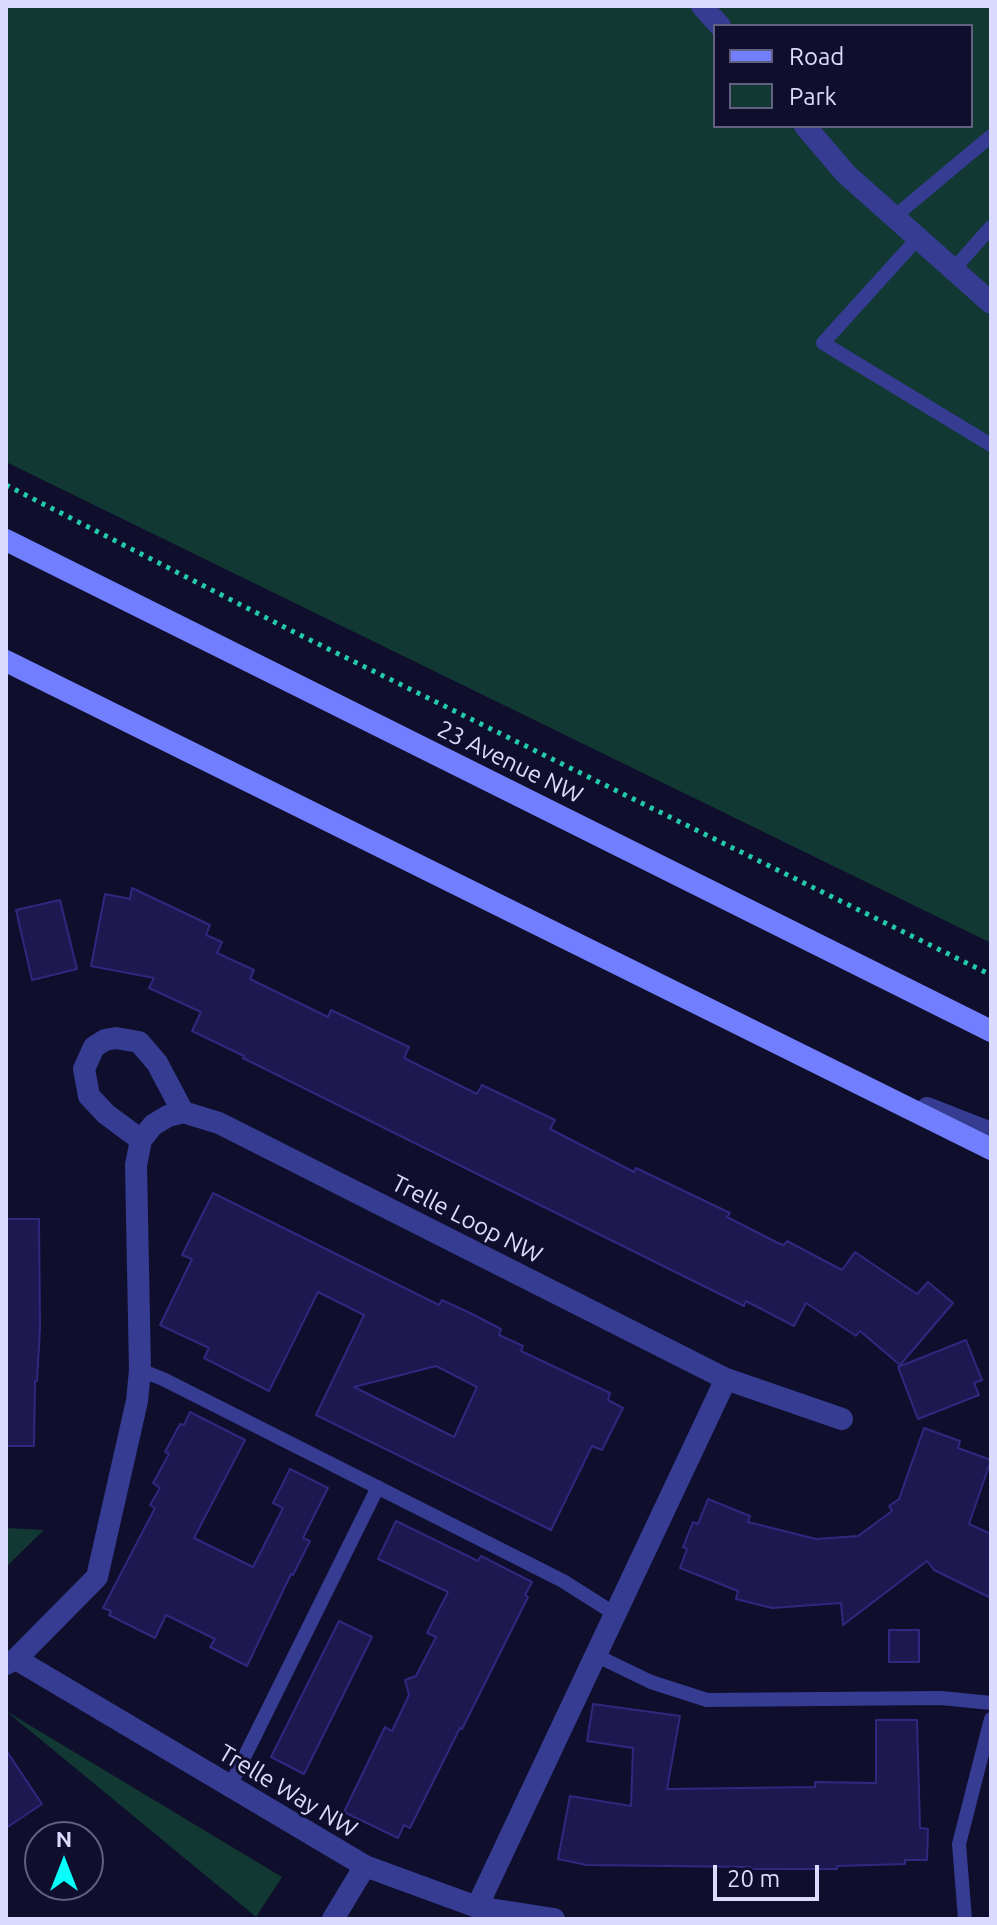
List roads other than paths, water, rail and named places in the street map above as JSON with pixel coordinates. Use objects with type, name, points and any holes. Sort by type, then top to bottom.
[{"type":"main road","name":"23 Avenue NW","points":[[6,540],[991,1031]]},
{"type":"main road","points":[[6,661],[991,1149]]},
{"type":"street","points":[[702,6],[718,24]]},
{"type":"street","points":[[807,128],[846,174],[991,303]]},
{"type":"street","points":[[11,1662],[97,1577],[137,1401],[140,1370],[136,1165],[141,1140],[153,1125],[183,1112],[157,1063],[139,1042],[116,1038],[105,1040],[94,1047],[86,1058],[84,1069],[89,1096],[106,1114],[141,1140]]},
{"type":"street","points":[[847,1077],[991,1133]]},
{"type":"street","name":"Trelle Loop NW","points":[[183,1112],[219,1123],[726,1379],[842,1419]]},
{"type":"street","points":[[477,1913],[726,1379]]},
{"type":"street","name":"Trelle Way NW","points":[[11,1662],[365,1866],[477,1913],[554,1919]]},
{"type":"street","points":[[333,1919],[365,1866]]},
{"type":"lane","points":[[894,217],[991,136]]},
{"type":"lane","points":[[953,270],[991,227]]},
{"type":"lane","points":[[918,238],[823,343],[991,445]]},
{"type":"lane","points":[[140,1370],[563,1581],[615,1614]]},
{"type":"lane","points":[[230,1786],[378,1487]]},
{"type":"lane","points":[[595,1655],[651,1682],[707,1700],[941,1698],[991,1703]]},
{"type":"lane","points":[[965,1919],[959,1844],[991,1719]]}]
